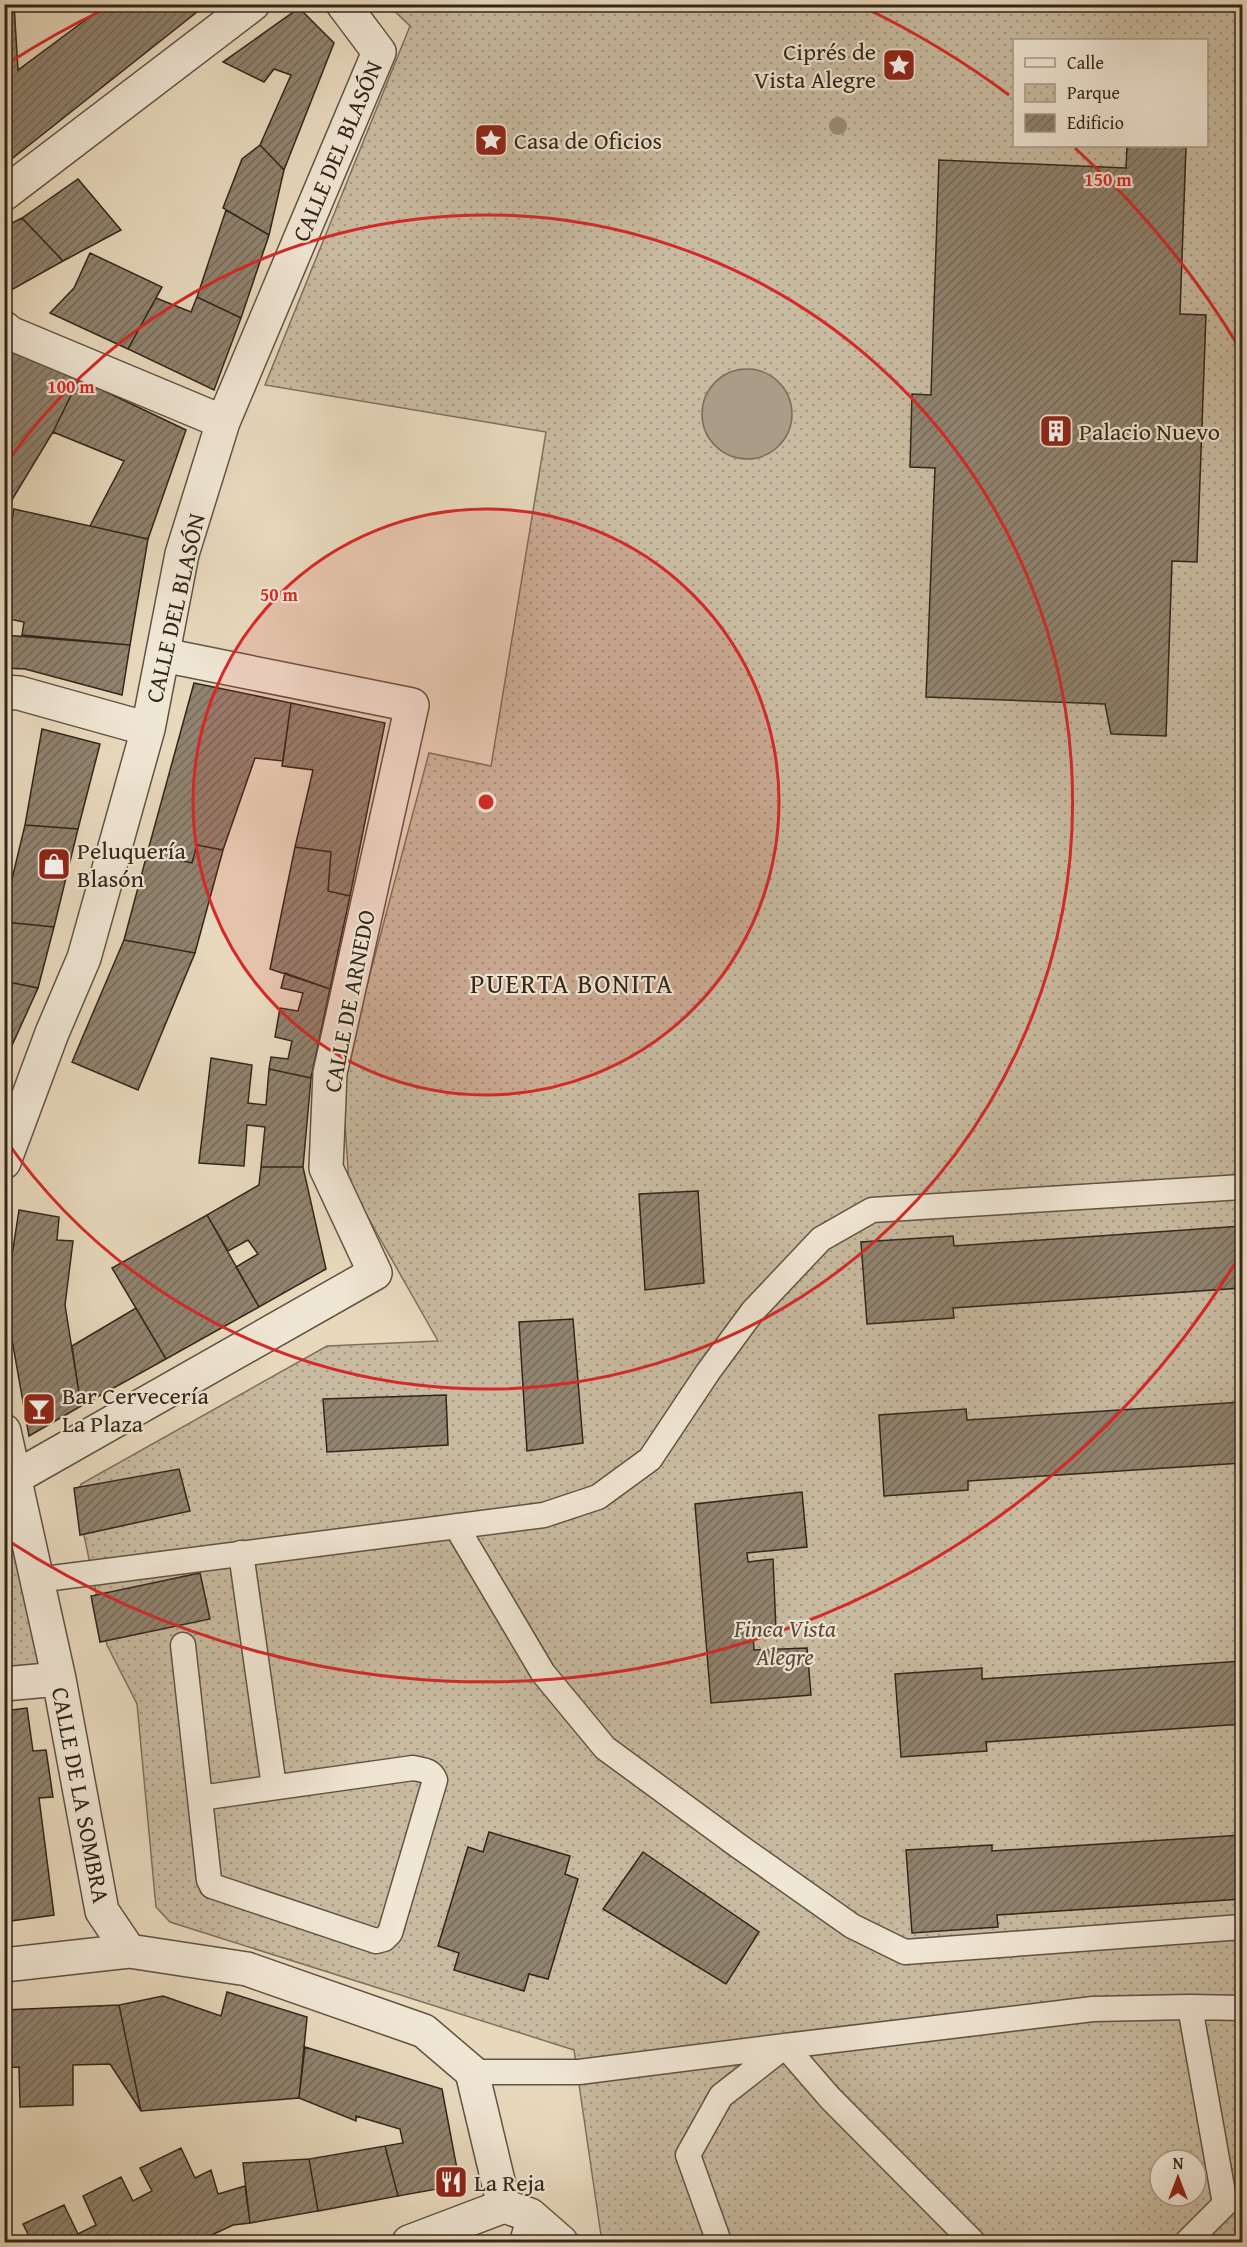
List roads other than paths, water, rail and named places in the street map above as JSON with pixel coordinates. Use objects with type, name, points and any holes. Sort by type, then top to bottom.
[{"type":"street","points":[[4,194],[253,4]]},
{"type":"street","name":"CALLE DEL BLASÓN","points":[[4,1162],[52,1033],[84,958],[148,729],[182,554],[224,422],[379,52],[344,4]]},
{"type":"street","points":[[4,328],[10,333],[224,422]]},
{"type":"street","name":"CALLE DE ARNEDO","points":[[16,1477],[375,1273],[326,1168],[330,1073],[412,705],[163,655]]},
{"type":"street","points":[[4,692],[19,693],[148,729]]},
{"type":"street","points":[[4,1431],[16,1477]]},
{"type":"street","name":"CALLE DE LA SOMBRA","points":[[16,1477],[58,1679],[102,1911],[129,1951]]},
{"type":"street","points":[[4,1684],[58,1679]]},
{"type":"street","points":[[4,1965],[129,1951],[247,1969],[424,2031],[472,2072],[519,2221]]},
{"type":"street","points":[[409,2242],[519,2221],[561,2242]]},
{"type":"lane","points":[[37,1580],[544,1515],[598,1497],[651,1459],[708,1372],[753,1311],[821,1239],[872,1210],[1242,1187]]},
{"type":"lane","points":[[456,1526],[543,1673],[605,1748],[852,1926],[905,1952],[1242,1927]]},
{"type":"lane","points":[[241,1553],[274,1787]]},
{"type":"lane","points":[[183,1645],[208,1880],[213,1886],[376,1941],[384,1939],[390,1933],[435,1780],[432,1774],[413,1768],[200,1798]]},
{"type":"lane","points":[[1187,2242],[1225,2204],[1190,2007]]},
{"type":"lane","points":[[472,2072],[579,2072],[1094,2009],[1242,2008]]},
{"type":"lane","points":[[719,2242],[688,2155],[721,2096],[784,2046]]},
{"type":"lane","points":[[784,2046],[830,2098],[973,2242]]},
{"type":"place","name":"Ciprés de Vista Alegre","points":[[899,65]]},
{"type":"place","name":"Casa de Oficios","points":[[491,140]]},
{"type":"place","name":"Palacio Nuevo","points":[[1056,431]]},
{"type":"place","name":"Peluquería Blasón","points":[[54,864]]},
{"type":"place","name":"Bar Cervecería La Plaza","points":[[39,1409]]},
{"type":"place","name":"La Reja","points":[[451,2182]]},
{"type":"district","name":"PUERTA BONITA","points":[[572,983]]},
{"type":"park label","name":"Finca Vista Alegre","points":[[785,1642]]}]
